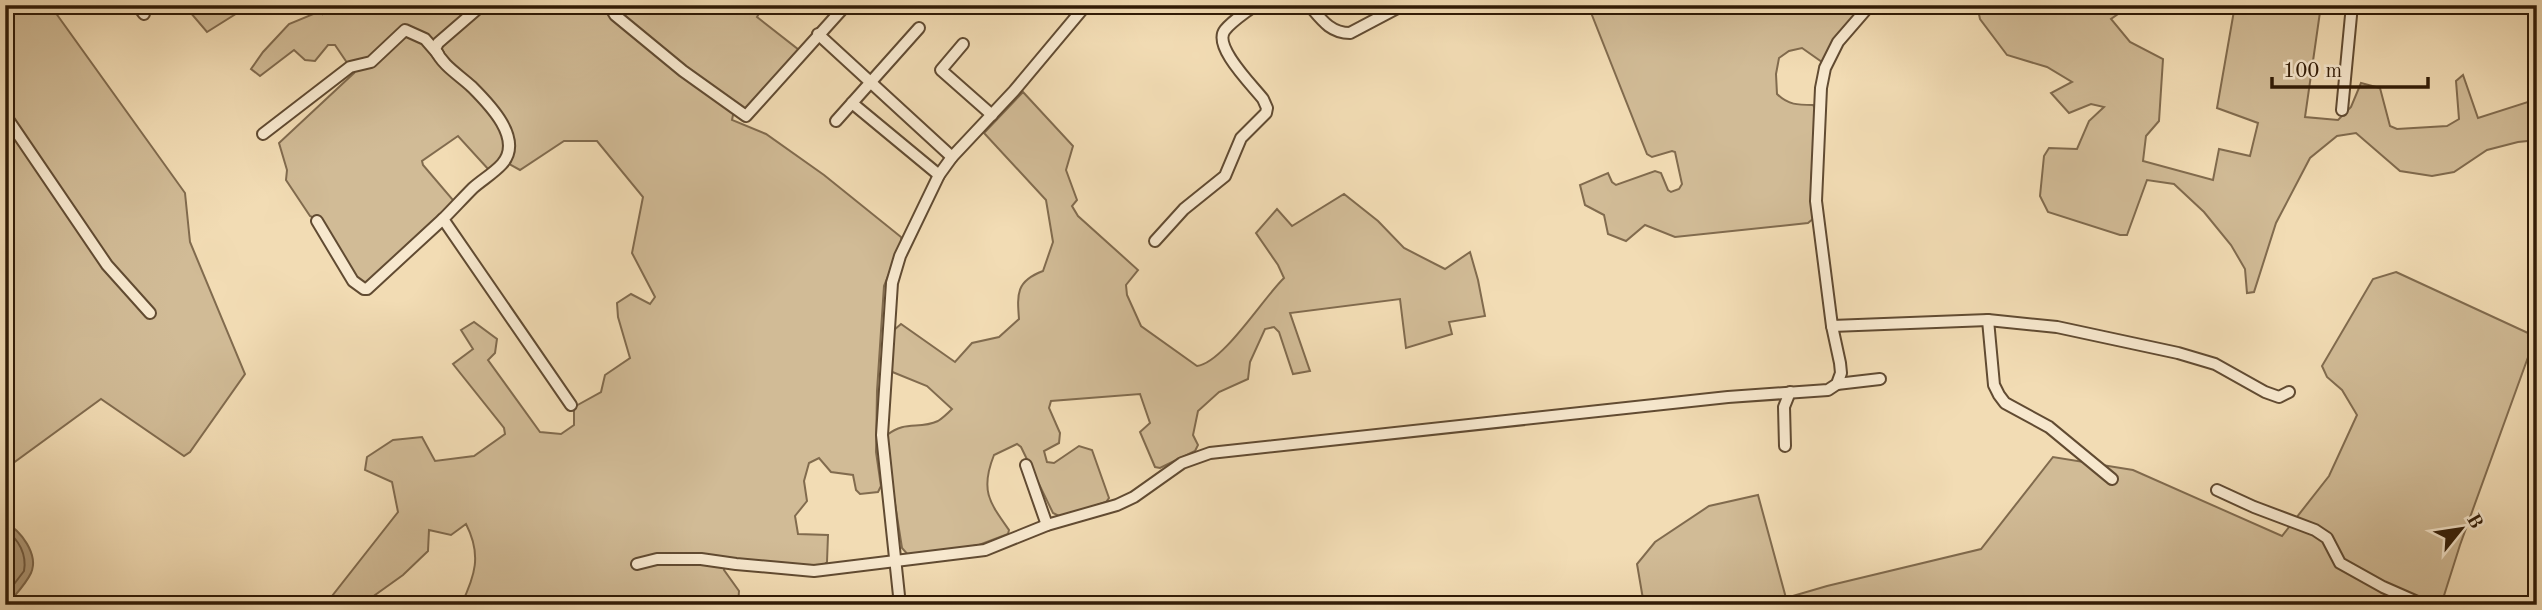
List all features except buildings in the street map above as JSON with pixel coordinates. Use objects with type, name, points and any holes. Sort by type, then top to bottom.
[{"type":"street","points":[[317,221],[352,281],[367,289],[503,164],[509,148],[504,127],[470,85],[446,66],[435,49],[438,43],[482,5]]},
{"type":"street","points":[[609,5],[615,15],[683,71],[746,116],[846,5]]},
{"type":"street","points":[[900,605],[882,435],[892,283],[900,256],[915,220],[939,175],[1086,5]]},
{"type":"street","points":[[1155,241],[1184,209],[1225,176],[1241,138],[1266,113],[1263,99],[1226,53],[1222,43],[1225,30],[1255,5]]},
{"type":"street","points":[[1309,5],[1333,30],[1350,33],[1403,5]]},
{"type":"street","points":[[1837,384],[1841,373],[1840,363],[1832,326],[1815,201],[1821,88],[1825,68],[1838,42],[1870,5]]},
{"type":"street","points":[[2342,110],[2352,5]]},
{"type":"street","points":[[836,121],[919,28]]},
{"type":"street","points":[[263,134],[350,67],[371,62],[405,30],[425,39],[438,54]]},
{"type":"street","points":[[818,34],[953,157]]},
{"type":"street","points":[[962,44],[941,70],[992,115]]},
{"type":"street","points":[[852,103],[939,175]]},
{"type":"street","points":[[5,115],[107,265],[150,313]]},
{"type":"street","points":[[443,219],[571,405]]},
{"type":"street","points":[[1832,326],[1988,320],[2022,322],[2089,332],[2178,353],[2215,364],[2270,395],[2279,397],[2289,392]]},
{"type":"street","points":[[1988,320],[1993,385],[1998,395],[2005,403],[2049,427],[2112,479]]},
{"type":"street","points":[[637,565],[657,559],[701,559],[736,565],[814,571],[985,550],[1047,525],[1126,501],[1182,463],[1210,453],[1627,408],[1828,390],[1837,384],[1880,379]]},
{"type":"street","points":[[1785,446],[1784,407],[1790,393]]},
{"type":"street","points":[[1026,465],[1047,525]]},
{"type":"street","points":[[2217,490],[2253,507],[2315,530],[2327,538],[2340,563],[2383,587],[2424,605]]},
{"type":"shaded area","points":[[5,5],[50,5],[185,193],[190,242],[245,374],[190,452],[184,456],[101,399],[5,469]]},
{"type":"shaded area","points":[[184,5],[250,5],[207,32]]},
{"type":"shaded area","points":[[323,5],[764,5],[757,17],[799,50],[746,110],[733,115],[732,120],[766,134],[824,175],[901,237],[902,242],[884,286],[876,452],[881,486],[878,492],[860,494],[856,490],[853,475],[831,472],[819,458],[809,463],[804,481],[807,501],[795,516],[798,534],[828,535],[827,562],[822,567],[726,560],[724,570],[739,591],[738,605],[461,605],[475,565],[474,546],[466,524],[451,535],[429,530],[428,551],[403,575],[361,605],[325,605],[398,512],[392,482],[365,470],[367,457],[393,440],[422,437],[435,461],[474,456],[505,434],[504,428],[453,364],[473,349],[461,330],[474,322],[497,339],[495,353],[488,360],[540,432],[561,434],[574,425],[574,407],[601,392],[605,375],[630,358],[618,317],[617,303],[631,294],[650,304],[655,297],[632,253],[643,197],[597,141],[564,141],[520,170],[500,159],[489,170],[458,136],[422,161],[453,200],[453,206],[367,285],[361,286],[318,220],[310,216],[286,180],[287,170],[279,143],[354,73],[335,45],[328,45],[315,61],[305,60],[294,50],[260,76],[251,69],[289,24],[318,12],[322,14]]},
{"type":"shaded area","points":[[1588,5],[1866,5],[1822,62],[1802,48],[1789,51],[1779,58],[1776,74],[1777,94],[1793,104],[1813,105],[1816,110],[1811,184],[1814,218],[1808,223],[1675,237],[1645,225],[1626,241],[1608,234],[1604,215],[1585,205],[1580,185],[1608,173],[1616,185],[1655,171],[1661,173],[1671,192],[1679,189],[1682,184],[1675,152],[1652,157],[1647,154]]},
{"type":"shaded area","points":[[1977,5],[2131,5],[2111,19],[2130,42],[2163,59],[2159,121],[2146,136],[2143,161],[2213,180],[2219,149],[2250,156],[2258,123],[2217,108],[2235,5],[2321,5],[2305,117],[2338,120],[2351,107],[2361,83],[2380,88],[2390,126],[2397,129],[2447,126],[2459,119],[2456,81],[2463,75],[2478,118],[2537,99],[2537,140],[2487,150],[2454,172],[2432,176],[2400,171],[2356,133],[2337,136],[2310,158],[2276,223],[2254,292],[2247,293],[2245,269],[2231,245],[2204,212],[2174,184],[2147,180],[2127,235],[2048,212],[2040,196],[2044,156],[2049,148],[2077,149],[2089,121],[2104,107],[2091,104],[2069,113],[2051,93],[2072,82],[2047,67],[2007,55],[1980,19]]},
{"type":"shaded area","points":[[1023,92],[1073,146],[1066,170],[1077,200],[1072,206],[1078,216],[1138,270],[1126,285],[1127,295],[1141,326],[1197,366],[1219,354],[1284,278],[1256,233],[1277,209],[1292,226],[1344,194],[1378,221],[1404,248],[1445,269],[1470,252],[1485,316],[1449,322],[1452,334],[1406,348],[1400,299],[1290,313],[1310,371],[1293,374],[1279,332],[1274,327],[1265,329],[1250,362],[1248,379],[1219,392],[1198,411],[1193,435],[1198,445],[1195,451],[1160,468],[1155,467],[1140,432],[1150,423],[1140,394],[1051,401],[1049,408],[1060,433],[1059,443],[1044,451],[1047,462],[1054,463],[1079,446],[1092,450],[1109,498],[1106,502],[1061,517],[1053,513],[1021,447],[1017,444],[994,455],[987,487],[996,511],[1009,530],[1008,534],[979,545],[909,556],[902,548],[887,435],[906,426],[931,424],[952,409],[927,386],[890,371],[894,330],[901,324],[955,362],[972,343],[999,337],[1019,319],[1020,289],[1028,279],[1043,271],[1053,242],[1046,200],[984,133]]},
{"type":"shaded area","points":[[2396,272],[2528,333],[2531,349],[2441,605],[1644,605],[1637,564],[1655,542],[1709,506],[1758,495],[1786,598],[1981,549],[2053,457],[2133,470],[2282,536],[2329,476],[2357,415],[2342,390],[2327,377],[2322,366],[2373,279]]},
{"type":"water","points":[[5,523],[22,537],[33,559],[31,573],[7,605],[5,605]]}]
